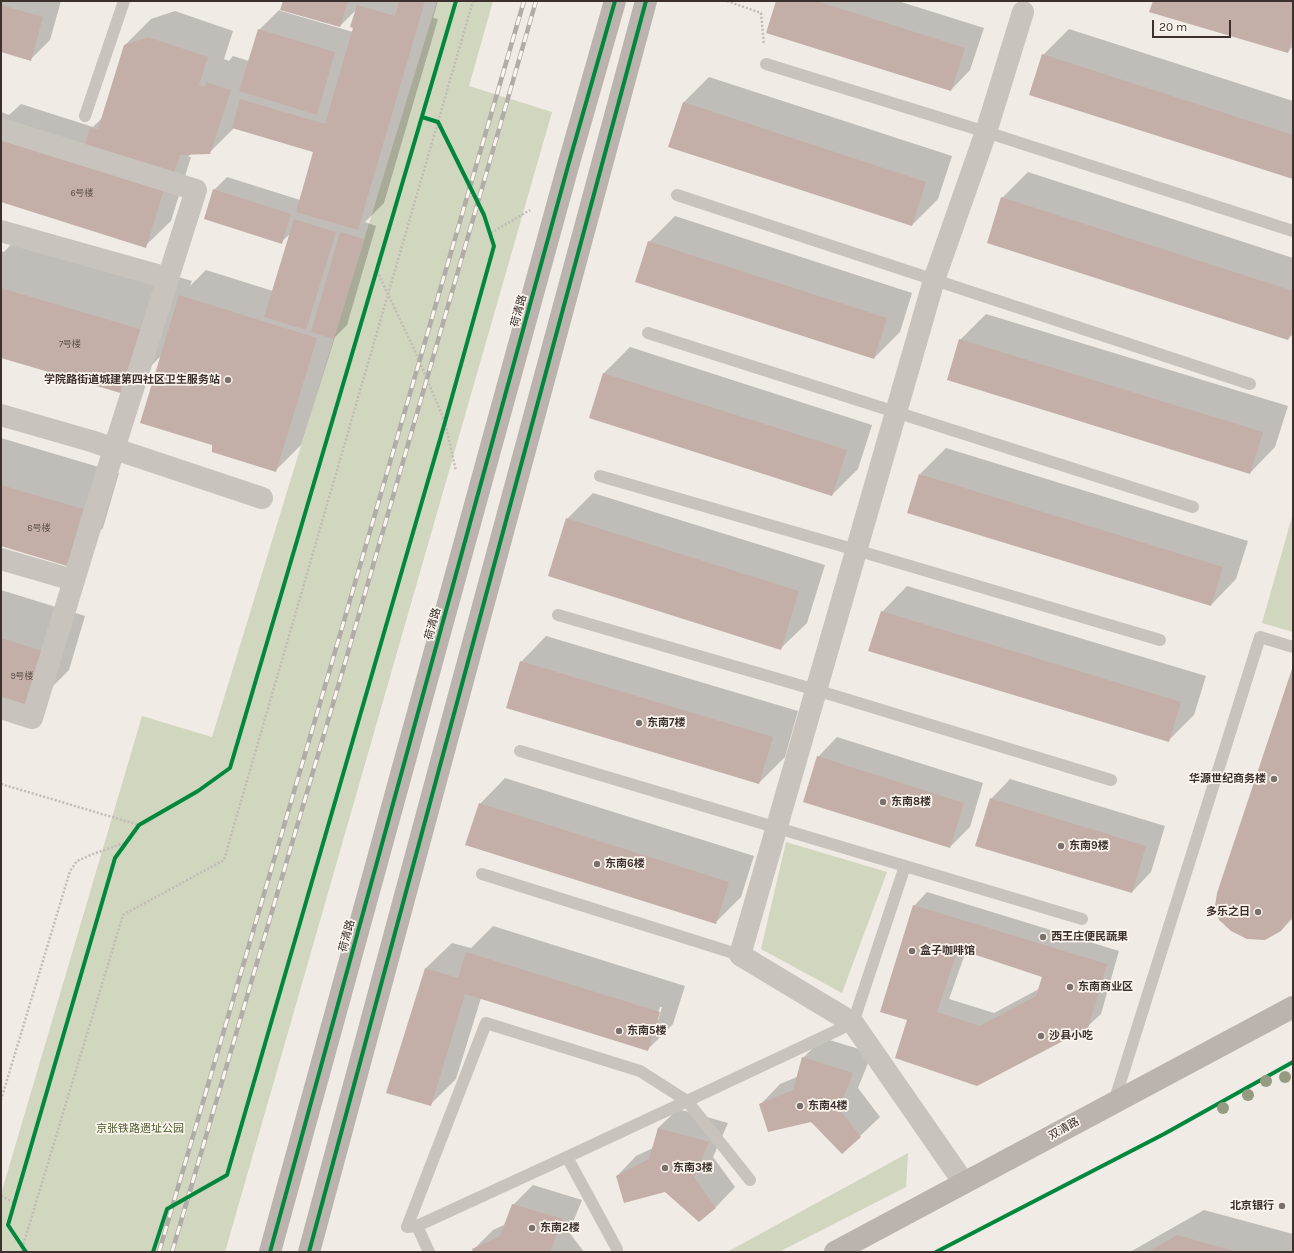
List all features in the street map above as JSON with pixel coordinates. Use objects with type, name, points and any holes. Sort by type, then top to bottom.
[{"type":"main road","name":"荷清路","points":[[270,1252],[564,181],[615,1]]},
{"type":"main road","points":[[309,1252],[646,1]]},
{"type":"main road","name":"双清路","points":[[835,1252],[1293,1007]]},
{"type":"street","points":[[964,1183],[853,1023],[740,954],[934,280],[986,132],[1023,12]]},
{"type":"street","points":[[1,129],[196,190],[73,580],[32,718],[1,708]]},
{"type":"street","points":[[1,231],[168,278]]},
{"type":"street","points":[[1,415],[114,449],[262,498]]},
{"type":"street","points":[[1,559],[73,580]]},
{"type":"lane","points":[[85,116],[124,1]]},
{"type":"lane","points":[[766,64],[986,132],[1293,231]]},
{"type":"lane","points":[[677,195],[1250,384]]},
{"type":"lane","points":[[648,333],[1193,507]]},
{"type":"lane","points":[[600,476],[1160,640]]},
{"type":"lane","points":[[558,615],[816,690],[1111,780]]},
{"type":"lane","points":[[1114,1102],[1260,636],[1293,647]]},
{"type":"lane","points":[[520,751],[777,827],[1082,920]]},
{"type":"lane","points":[[750,1180],[687,1101],[640,1071],[486,1023],[407,1227],[417,1226],[567,1157],[687,1101],[853,1023],[905,866]]},
{"type":"lane","points":[[482,874],[740,954]]},
{"type":"lane","points":[[567,1157],[617,1249]]},
{"type":"lane","points":[[417,1226],[428,1252]]},
{"type":"path","points":[[22,1250],[123,915],[224,860],[473,1]]},
{"type":"path","points":[[727,1],[761,13],[766,64]]},
{"type":"path","points":[[433,121],[438,122]]},
{"type":"path","points":[[438,122],[441,129]]},
{"type":"path","points":[[491,233],[531,210]]},
{"type":"path","points":[[489,227],[492,240]]},
{"type":"path","points":[[374,278],[379,263]]},
{"type":"path","points":[[377,271],[414,349],[445,422],[456,471]]},
{"type":"path","points":[[442,430],[447,414]]},
{"type":"path","points":[[1,784],[139,825]]},
{"type":"path","points":[[135,831],[139,825],[146,822]]},
{"type":"path","points":[[123,847],[131,836]]},
{"type":"path","points":[[1,1100],[70,871],[77,862],[93,854],[127,842]]},
{"type":"path","points":[[1,1196],[15,1203]]},
{"type":"path","points":[[13,1211],[17,1196]]},
{"type":"path","points":[[19,1242],[22,1250],[26,1252]]},
{"type":"green space","name":"京张铁路遗址公园","points":[[437,1],[493,1],[469,86],[552,112],[225,1252],[1,1252],[1,1194],[142,716],[212,737]]},
{"type":"green space","points":[[1293,513],[1293,632],[1262,623]]},
{"type":"green space","points":[[786,842],[887,872],[842,993],[761,949]]},
{"type":"green space","points":[[908,1153],[906,1187],[779,1252],[727,1252]]},
{"type":"building","points":[[283,1],[348,1],[340,27],[280,10]]},
{"type":"building","points":[[399,1],[425,1],[358,230],[296,212],[313,152],[232,128],[240,99],[325,124],[353,28],[350,27],[357,5],[395,16]]},
{"type":"building","points":[[776,1],[817,1],[965,48],[951,91],[766,33]]},
{"type":"building","points":[[1153,1],[1293,1],[1293,33],[1288,53],[1149,12]]},
{"type":"building","points":[[1,5],[43,17],[31,61],[1,52]]},
{"type":"building","points":[[258,29],[335,52],[317,115],[239,91]]},
{"type":"building","points":[[148,37],[208,57],[199,85],[205,87],[206,82],[231,90],[210,154],[180,155],[174,172],[85,145],[90,128],[98,129],[124,45]]},
{"type":"building","points":[[1042,54],[1293,135],[1293,179],[1029,95]]},
{"type":"building","points":[[683,102],[926,182],[912,226],[668,147]]},
{"type":"building","points":[[1,131],[166,183],[146,248],[1,202]]},
{"type":"building","points":[[213,189],[291,214],[282,244],[204,219]]},
{"type":"building","points":[[1001,197],[1293,291],[1293,326],[1288,340],[987,243]]},
{"type":"building","points":[[294,219],[336,232],[306,330],[264,317]]},
{"type":"building","points":[[340,232],[364,239],[334,339],[311,332]]},
{"type":"building","points":[[648,241],[887,318],[874,359],[635,282]]},
{"type":"building","points":[[1,288],[143,330],[124,394],[1,358]]},
{"type":"building","name":"学院路街道城建第四社区卫生服务站","points":[[179,295],[317,338],[276,472],[212,452],[212,445],[140,423]]},
{"type":"building","points":[[959,339],[1263,432],[1250,474],[947,380]]},
{"type":"building","points":[[603,373],[847,450],[832,496],[589,418]]},
{"type":"building","points":[[919,474],[1223,567],[1211,606],[907,513]]},
{"type":"building","points":[[1,485],[83,509],[67,566],[1,546]]},
{"type":"building","points":[[566,518],[799,591],[781,650],[548,576]]},
{"type":"building","points":[[881,611],[1181,702],[1169,742],[868,651]]},
{"type":"building","points":[[1,638],[49,653],[32,708],[1,698]]},
{"type":"building","name":"东南7楼","points":[[520,661],[773,737],[759,784],[506,708]]},
{"type":"building","name":"华源世纪商务楼","points":[[1293,666],[1293,915],[1281,931],[1265,940],[1247,939],[1231,931],[1219,920],[1215,906],[1217,893]]},
{"type":"building","name":"东南8楼","points":[[817,756],[964,803],[950,848],[803,802]]},
{"type":"building","name":"东南9楼","points":[[990,798],[1146,846],[1132,893],[975,846]]},
{"type":"building","name":"东南6楼","points":[[479,803],[729,882],[716,924],[465,845]]},
{"type":"building","name":"东南商业区","points":[[913,905],[1107,964],[1088,1028],[977,1086],[895,1058],[907,1020],[880,1012]],"holes":[[[958,949],[1042,977],[1036,996],[980,1026],[937,1012]]]},
{"type":"building","name":"东南5楼","points":[[466,952],[660,1012],[648,1051],[465,994],[431,1106],[386,1093],[425,968],[458,978]]},
{"type":"building","name":"东南4楼","points":[[802,1057],[853,1073],[839,1109],[861,1137],[842,1154],[811,1122],[768,1132],[759,1104],[793,1090]]},
{"type":"building","name":"东南3楼","points":[[658,1128],[709,1142],[694,1177],[716,1208],[699,1222],[665,1192],[624,1203],[616,1176],[649,1159]]},
{"type":"building","name":"东南2楼","points":[[512,1204],[563,1219],[550,1252],[473,1252],[472,1249],[500,1236]]},
{"type":"building","points":[[1177,1235],[1238,1252],[1148,1252]]},
{"type":"railway","points":[[159,1252],[524,1]]},
{"type":"railway","points":[[172,1252],[342,673],[536,1]]},
{"type":"cycle path","points":[[26,1252],[8,1225],[115,858],[139,825],[198,791],[230,768],[456,1]]},
{"type":"cycle path","points":[[270,1252],[568,166],[615,1]]},
{"type":"cycle path","points":[[309,1252],[646,1]]},
{"type":"cycle path","points":[[153,1252],[167,1209],[227,1175],[445,422],[494,246],[484,215],[438,122],[422,117]]},
{"type":"cycle path","points":[[936,1252],[1164,1134],[1293,1062]]},
{"type":"place","name":"学院路街道城建第四社区卫生服务站","points":[[228,380]]},
{"type":"place","name":"东南7楼","points":[[639,723]]},
{"type":"place","name":"华源世纪商务楼","points":[[1274,779]]},
{"type":"place","name":"东南8楼","points":[[883,802]]},
{"type":"place","name":"东南9楼","points":[[1061,846]]},
{"type":"place","name":"东南6楼","points":[[597,864]]},
{"type":"place","name":"多乐之日","points":[[1258,912]]},
{"type":"place","name":"西王庄便民蔬果","points":[[1043,937]]},
{"type":"place","name":"盒子咖啡馆","points":[[912,951]]},
{"type":"place","name":"东南商业区","points":[[1070,987]]},
{"type":"place","name":"东南5楼","points":[[619,1031]]},
{"type":"place","name":"沙县小吃","points":[[1041,1036]]},
{"type":"place","name":"东南4楼","points":[[800,1106]]},
{"type":"place","name":"东南3楼","points":[[665,1168]]},
{"type":"place","name":"北京银行","points":[[1282,1206]]},
{"type":"place","name":"东南2楼","points":[[532,1228]]}]
